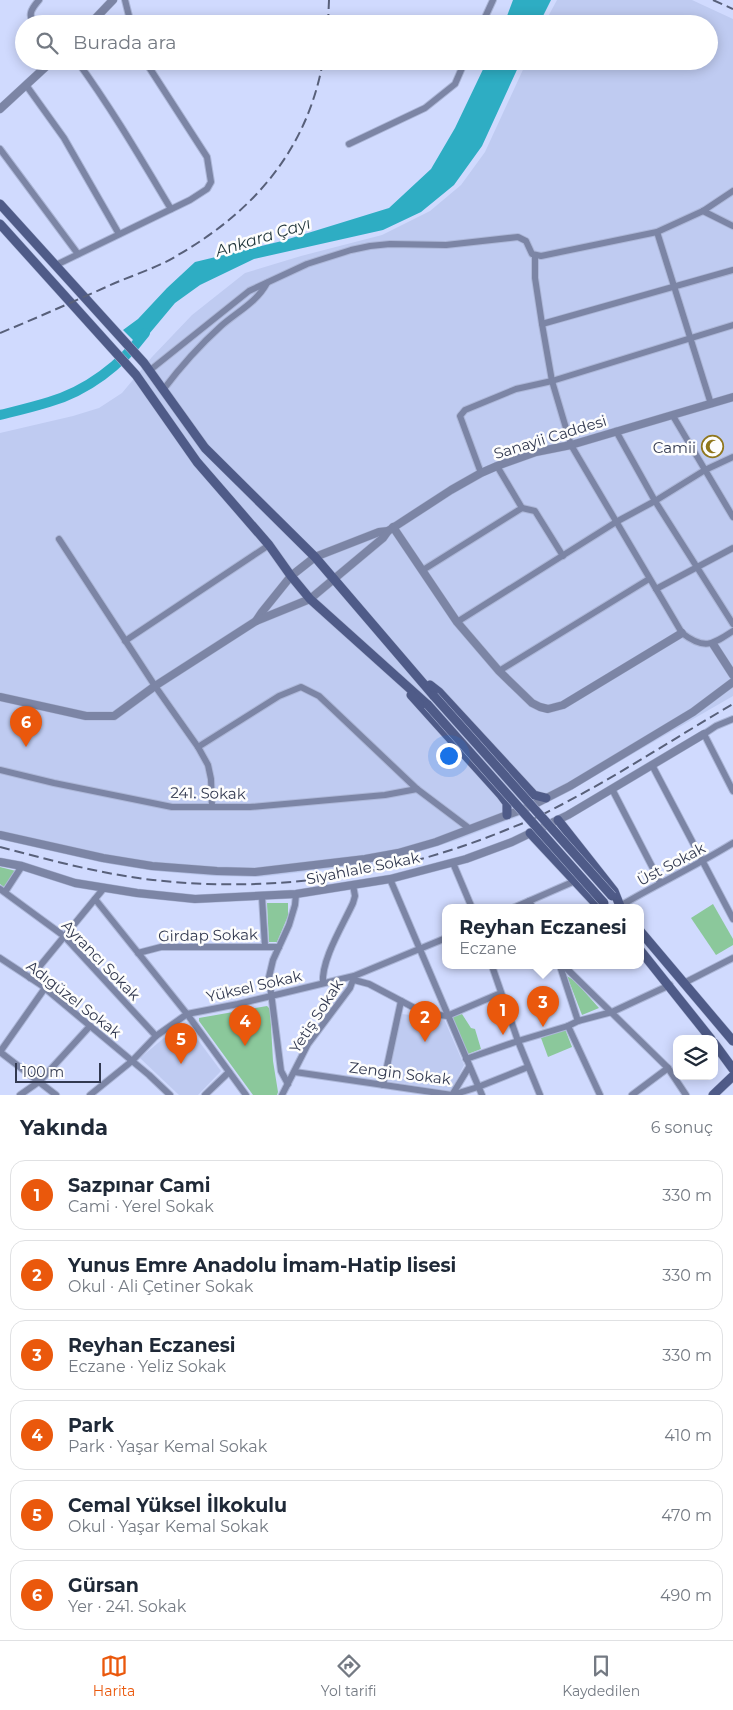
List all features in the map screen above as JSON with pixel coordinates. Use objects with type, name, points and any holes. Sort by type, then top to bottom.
[{"type":"main road","points":[[0,204],[147,367],[205,448],[315,557],[335,580],[434,696],[606,904]]},
{"type":"main road","points":[[0,224],[136,375],[197,462],[269,545],[310,599],[428,705],[606,904]]},
{"type":"main road","points":[[410,669],[439,692],[534,796],[546,798]]},
{"type":"main road","points":[[401,680],[414,700],[501,795],[510,802],[518,796],[519,788],[514,774]]},
{"type":"main road","points":[[501,795],[506,803],[507,815]]},
{"type":"main road","points":[[558,820],[614,890],[620,904]]},
{"type":"main road","points":[[530,833],[575,881],[606,904]]},
{"type":"main road","points":[[555,858],[552,847],[556,840],[564,835],[574,840]]},
{"type":"main road","points":[[644,937],[733,1041]]},
{"type":"main road","points":[[644,955],[708,1035]]},
{"type":"main road","points":[[718,1048],[733,1069]]},
{"type":"main road","points":[[712,1095],[733,1076]]},
{"type":"street","points":[[30,15],[32,8],[39,0]]},
{"type":"street","points":[[99,15],[113,0]]},
{"type":"street","points":[[125,0],[128,15]]},
{"type":"street","points":[[486,15],[493,0]]},
{"type":"street","points":[[0,109],[42,70]]},
{"type":"street","points":[[84,70],[131,140],[171,209]]},
{"type":"street","points":[[56,265],[190,200],[207,189],[210,182],[207,157],[151,70]]},
{"type":"street","points":[[349,144],[425,108],[455,84],[462,70]]},
{"type":"street","points":[[26,85],[64,138],[120,234]]},
{"type":"street","points":[[0,149],[78,254]]},
{"type":"street","points":[[147,367],[249,291],[307,264],[360,248],[380,245],[439,246],[518,237],[526,241],[530,251],[535,256],[542,256],[657,232],[703,211],[733,191]]},
{"type":"street","points":[[703,211],[733,226]]},
{"type":"street","points":[[657,232],[711,404]]},
{"type":"street","points":[[535,256],[534,278],[552,380],[571,445],[682,633],[695,642],[713,644],[733,631]]},
{"type":"street","points":[[542,324],[733,270]]},
{"type":"street","points":[[163,390],[195,351],[222,324],[259,294],[267,283]]},
{"type":"street","points":[[481,473],[460,416],[465,410],[516,389],[733,326]]},
{"type":"street","name":"Sanayii Caddesi","points":[[291,576],[315,557],[390,529],[481,473],[497,466],[536,452],[571,445],[733,397]]},
{"type":"street","points":[[672,416],[733,517]]},
{"type":"street","points":[[616,431],[655,501],[733,624]]},
{"type":"street","points":[[457,622],[616,522],[655,501],[705,470],[733,457]]},
{"type":"street","points":[[497,466],[522,508]]},
{"type":"street","points":[[423,570],[522,508],[536,511],[563,556]]},
{"type":"street","points":[[390,529],[423,570],[457,622],[499,671],[532,703],[548,709],[563,705],[682,633]]},
{"type":"street","name":"Sanayii Caddesi","points":[[310,599],[383,538],[390,529]]},
{"type":"street","points":[[59,539],[155,686],[198,747],[208,765],[211,779],[212,807]]},
{"type":"street","points":[[125,641],[269,545]]},
{"type":"street","points":[[656,589],[733,548]]},
{"type":"street","points":[[256,621],[291,576]]},
{"type":"street","points":[[499,671],[649,579]]},
{"type":"street","points":[[0,697],[86,716],[114,716],[155,686],[256,621],[310,599]]},
{"type":"street","points":[[713,644],[733,675]]},
{"type":"street","points":[[0,835],[103,858],[152,866],[255,872],[365,859],[398,853],[436,842],[507,815],[570,786],[693,712],[733,682]]},
{"type":"street","points":[[198,747],[279,696],[301,687],[319,696],[417,789],[470,829]]},
{"type":"street","points":[[733,719],[716,726],[704,734],[733,791]]},
{"type":"street","name":"Siyahlale Sokak","points":[[0,862],[22,866],[74,883],[195,899],[296,894],[390,879],[453,863],[512,842],[558,820],[704,734]]},
{"type":"street","points":[[652,765],[733,919]]},
{"type":"street","name":"241. Sokak","points":[[0,770],[172,807],[250,807],[385,795],[417,789]]},
{"type":"street","points":[[612,788],[660,882]]},
{"type":"street","name":"Üst Sokak","points":[[626,904],[660,882],[703,862],[733,843]]},
{"type":"street","points":[[453,863],[470,904]]},
{"type":"street","points":[[2,890],[22,866]]},
{"type":"street","points":[[390,879],[482,1095]]},
{"type":"street","points":[[522,904],[575,881]]},
{"type":"street","points":[[323,983],[322,976],[327,960],[353,903],[353,885]]},
{"type":"street","points":[[30,978],[104,888]]},
{"type":"street","name":"Ayrancı Sokak","points":[[2,890],[64,936],[156,1036]]},
{"type":"street","points":[[288,1084],[281,1071],[269,977],[273,960],[289,925],[296,894]]},
{"type":"street","points":[[262,897],[265,946]]},
{"type":"street","points":[[95,899],[187,1014],[246,1095]]},
{"type":"street","name":"Yüksel Sokak","points":[[90,1095],[132,1061],[156,1036],[187,1014],[323,983],[354,978],[442,940]]},
{"type":"street","name":"Girdap Sokak","points":[[138,953],[161,947],[279,947]]},
{"type":"street","name":"Adıgüzel Sokak","points":[[0,958],[45,988],[170,1095]]},
{"type":"street","points":[[684,983],[733,958]]},
{"type":"street","points":[[493,969],[518,1041],[540,1095]]},
{"type":"street","points":[[561,969],[578,1021]]},
{"type":"street","points":[[567,969],[668,1068],[686,1095]]},
{"type":"street","points":[[354,978],[424,1013],[447,1016],[501,993]]},
{"type":"street","name":"Yetiş Sokak","points":[[282,1095],[308,1044],[350,988],[354,978]]},
{"type":"street","points":[[466,1060],[578,1021],[612,1012],[670,985]]},
{"type":"street","points":[[45,988],[0,1052],[56,1095]]},
{"type":"street","points":[[383,1085],[400,1001]]},
{"type":"street","points":[[20,1095],[40,1081],[90,1026]]},
{"type":"street","points":[[568,1026],[600,1095]]},
{"type":"street","points":[[452,1095],[470,1067]]},
{"type":"street","name":"Zengin Sokak","points":[[295,1072],[452,1095],[528,1067]]},
{"type":"street","points":[[632,1095],[668,1068]]},
{"type":"street","points":[[205,1095],[229,1072]]},
{"type":"shaded area","points":[[513,0],[551,0],[544,15],[507,15]]},
{"type":"shaded area","points":[[557,0],[692,0],[733,19],[733,696],[522,815],[457,840],[382,863],[259,877],[211,876],[156,871],[110,864],[0,839],[0,433],[99,408],[122,393],[152,357],[192,315],[245,273],[382,235],[430,211],[461,185],[485,152],[523,70],[718,70],[718,15],[549,15]]},
{"type":"shaded area","points":[[483,70],[517,70],[482,146],[454,185],[421,212],[383,230],[254,259],[200,285],[175,303],[139,346],[123,330],[138,319],[195,262],[282,241],[389,208],[431,169],[455,128]]},
{"type":"shaded area","points":[[0,867],[16,871],[4,887],[0,884]]},
{"type":"shaded area","points":[[267,903],[288,903],[288,916],[277,942],[269,942]]},
{"type":"shaded area","points":[[713,904],[733,939],[733,945],[716,955],[691,918]]},
{"type":"shaded area","points":[[567,976],[575,981],[599,1008],[582,1015]]},
{"type":"shaded area","points":[[267,1006],[270,1009],[273,1061],[278,1092],[277,1095],[253,1095],[199,1021],[199,1018]]},
{"type":"shaded area","points":[[402,1014],[444,1019],[464,1065],[451,1091],[387,1081]]},
{"type":"shaded area","points":[[462,1014],[471,1028],[475,1029],[481,1049],[468,1054],[452,1017]]},
{"type":"shaded area","points":[[186,1024],[221,1071],[198,1095],[179,1095],[140,1058],[164,1038]]},
{"type":"shaded area","points":[[565,1029],[572,1047],[548,1057],[541,1038]]},
{"type":"waterway","name":"Ankara Çayı","points":[[0,415],[37,406],[63,397],[90,384],[125,356],[145,333]]},
{"type":"railway","points":[[328,15],[329,0]]},
{"type":"railway","points":[[713,0],[733,9]]},
{"type":"railway","points":[[0,333],[163,263],[205,238],[230,219],[253,198],[273,175],[290,150],[304,123],[321,70]]},
{"type":"railway","points":[[0,847],[114,874],[198,884],[286,882],[330,878],[373,870],[459,848],[539,816],[643,759],[733,704]]},
{"type":"place","name":"Camii","points":[[712,447]]},
{"type":"place","name":"Gürsan","points":[[26,747]]},
{"type":"place","name":"Reyhan Eczanesi","points":[[543,1027]]},
{"type":"place","name":"Sazpınar Cami","points":[[503,1035]]},
{"type":"place","name":"Yunus Emre Anadolu İmam-Hatip lisesi","points":[[425,1042]]},
{"type":"place","name":"Park","points":[[245,1046]]},
{"type":"place","name":"Cemal Yüksel İlkokulu","points":[[181,1064]]}]
